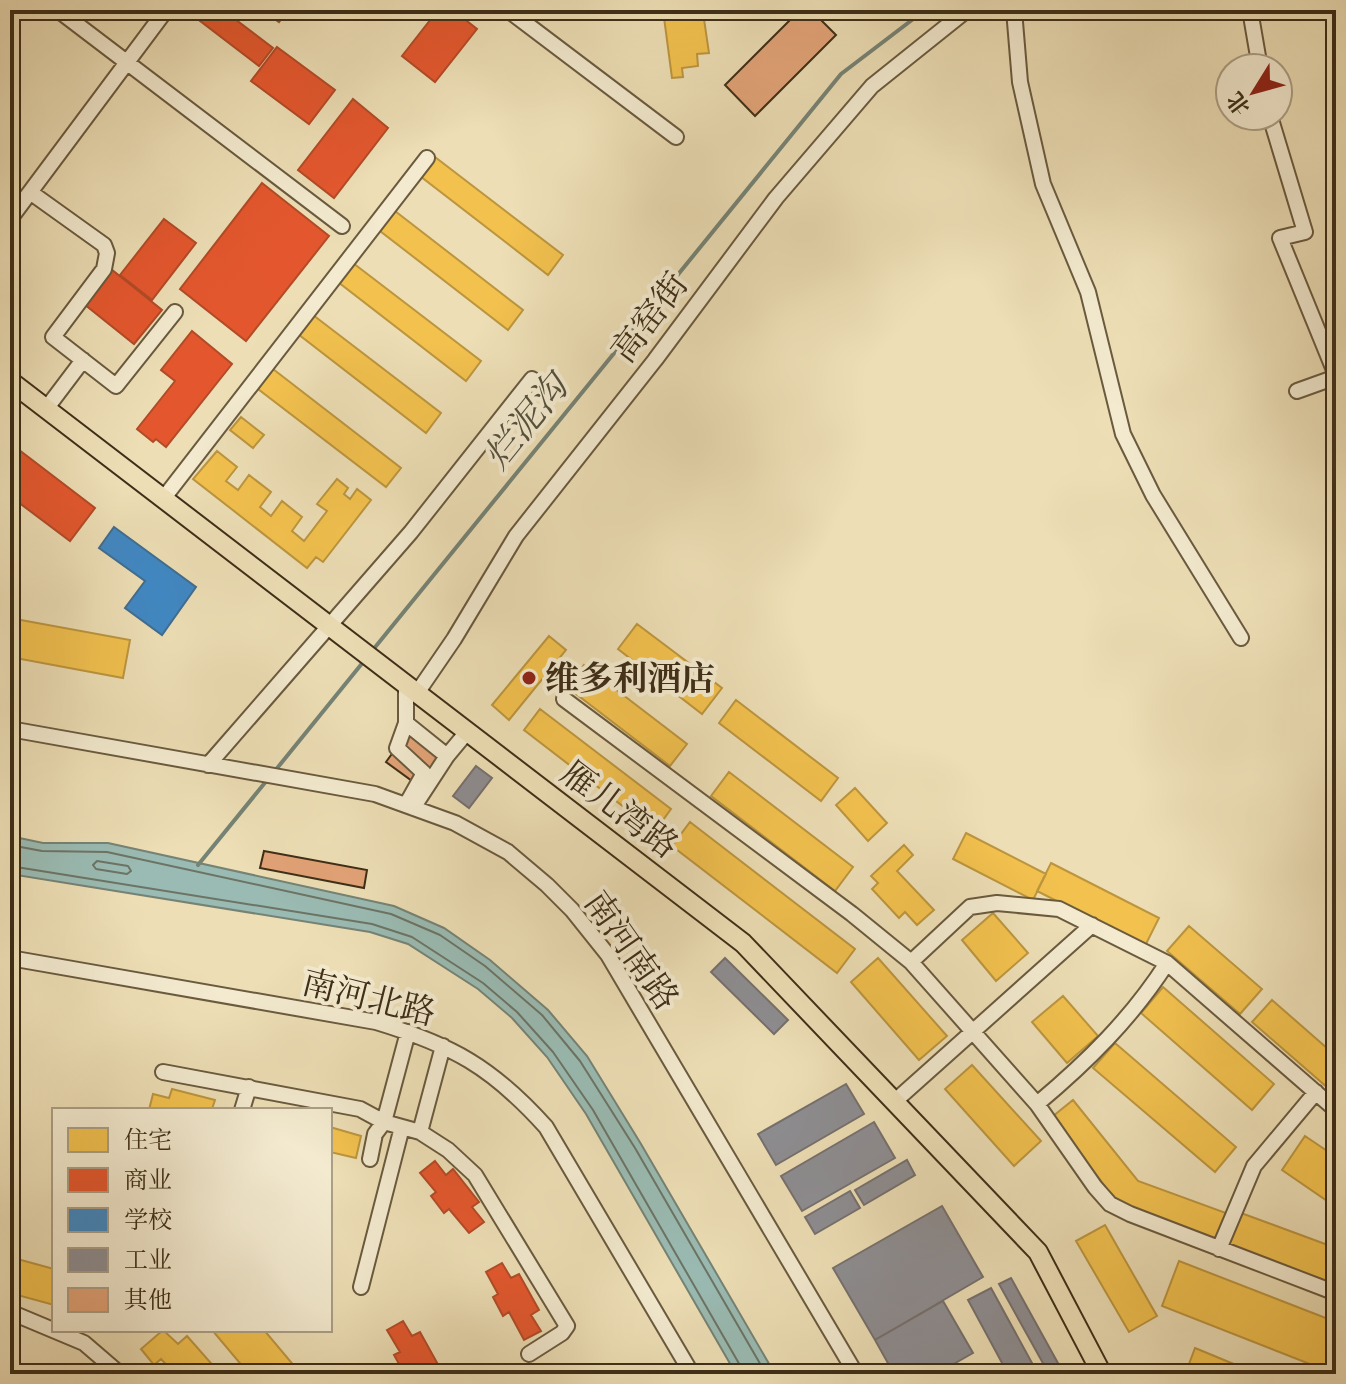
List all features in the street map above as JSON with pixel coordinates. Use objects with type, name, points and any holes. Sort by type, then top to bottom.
[{"type":"main road","name":"雁儿湾路","points":[[10,381],[743,943],[1038,1252],[1102,1374]]},
{"type":"street","points":[[58,10],[342,226]]},
{"type":"street","points":[[10,219],[166,10]]},
{"type":"street","points":[[508,10],[676,137]]},
{"type":"street","name":"高窑街","points":[[411,689],[454,639],[516,536],[655,360],[776,198],[872,86],[967,10]]},
{"type":"street","points":[[1014,10],[1020,82],[1040,172],[1053,213],[1088,292],[1123,434],[1153,495],[1241,638]]},
{"type":"street","points":[[1250,10],[1257,52]]},
{"type":"street","points":[[1275,132],[1305,232],[1280,238],[1336,376],[1297,391]]},
{"type":"street","points":[[163,499],[427,158]]},
{"type":"street","points":[[30,192],[104,245],[107,253],[104,269],[53,337],[116,386],[175,312]]},
{"type":"street","points":[[46,409],[83,360]]},
{"type":"street","points":[[213,766],[334,630],[532,379]]},
{"type":"street","points":[[410,806],[424,773],[397,748],[406,723],[411,689]]},
{"type":"street","points":[[564,699],[852,914],[911,962],[1037,1104],[1110,1204],[1336,1293]]},
{"type":"street","points":[[406,723],[447,756]]},
{"type":"street","name":"南河南路","points":[[10,729],[375,794],[455,823],[508,852],[572,910],[608,955],[856,1374]]},
{"type":"street","points":[[410,806],[467,732]]},
{"type":"street","points":[[911,962],[970,907],[997,903],[1059,909],[1167,963],[1336,1110]]},
{"type":"street","points":[[894,1102],[1092,925]]},
{"type":"street","name":"南河北路","points":[[10,958],[361,1019],[443,1046],[487,1071],[546,1127],[692,1374]]},
{"type":"street","points":[[1037,1104],[1085,1064],[1126,1020],[1167,963]]},
{"type":"street","points":[[370,1159],[375,1134],[384,1122],[408,1032]]},
{"type":"street","points":[[420,1132],[443,1046]]},
{"type":"street","points":[[163,1072],[360,1109],[384,1122],[420,1132],[448,1150],[475,1175],[567,1326],[562,1333],[529,1354]]},
{"type":"street","points":[[243,1108],[249,1087]]},
{"type":"street","points":[[1219,1249],[1254,1166],[1316,1092]]},
{"type":"street","points":[[361,1287],[402,1127]]},
{"type":"street","points":[[10,1312],[52,1330]]},
{"type":"street","points":[[58,1332],[84,1343],[120,1374]]},
{"type":"water","points":[[10,836],[43,843],[108,843],[394,906],[444,928],[490,960],[548,1010],[587,1056],[775,1374],[736,1374],[586,1114],[547,1057],[512,1018],[478,989],[408,944],[370,932],[10,874]]},
{"type":"building: 住宅","points":[[663,10],[691,10],[692,20],[704,19],[709,53],[697,54],[698,66],[682,68],[683,77],[672,78]]},
{"type":"building: 住宅","points":[[435,157],[563,255],[548,275],[420,176]]},
{"type":"building: 住宅","points":[[395,211],[523,310],[508,330],[380,231]]},
{"type":"building: 住宅","points":[[353,263],[481,361],[466,381],[338,282]]},
{"type":"building: 住宅","points":[[313,315],[441,413],[426,433],[298,334]]},
{"type":"building: 住宅","points":[[273,369],[401,468],[386,487],[258,389]]},
{"type":"building: 住宅","points":[[241,417],[264,435],[253,448],[230,430]]},
{"type":"building: 住宅","points":[[217,451],[237,467],[226,481],[238,490],[249,475],[271,492],[260,507],[271,516],[282,501],[302,517],[292,531],[304,541],[327,511],[317,504],[337,479],[348,488],[344,494],[350,499],[357,489],[371,500],[323,562],[316,557],[307,568],[193,479]]},
{"type":"building: 住宅","points":[[10,618],[130,640],[123,678],[10,657]]},
{"type":"building: 住宅","points":[[637,624],[722,688],[702,714],[618,649]]},
{"type":"building: 住宅","name":"维多利酒店","points":[[549,636],[566,650],[509,720],[492,705]]},
{"type":"building: 住宅","points":[[584,665],[687,744],[670,766],[567,687]]},
{"type":"building: 住宅","points":[[736,700],[838,778],[821,801],[719,723]]},
{"type":"building: 住宅","points":[[540,709],[671,809],[655,831],[524,730]]},
{"type":"building: 住宅","points":[[729,772],[853,867],[835,891],[711,796]]},
{"type":"building: 住宅","points":[[855,788],[887,823],[868,841],[836,805]]},
{"type":"building: 住宅","points":[[690,822],[855,949],[837,973],[672,846]]},
{"type":"building: 住宅","points":[[966,833],[1046,874],[1033,900],[953,859]]},
{"type":"building: 住宅","points":[[904,845],[913,855],[897,871],[934,910],[917,925],[905,912],[899,918],[872,889],[878,883],[871,876]]},
{"type":"building: 住宅","points":[[1051,863],[1159,918],[1145,946],[1037,891]]},
{"type":"building: 住宅","points":[[993,913],[1028,953],[996,981],[962,940]]},
{"type":"building: 住宅","points":[[1189,926],[1262,989],[1240,1014],[1167,951]]},
{"type":"building: 住宅","points":[[878,958],[947,1036],[919,1060],[851,982]]},
{"type":"building: 住宅","points":[[1163,987],[1274,1084],[1252,1110],[1141,1013]]},
{"type":"building: 住宅","points":[[1063,996],[1098,1036],[1067,1063],[1032,1022]]},
{"type":"building: 住宅","points":[[1272,1000],[1336,1056],[1336,1095],[1252,1022]]},
{"type":"building: 住宅","points":[[1115,1043],[1236,1147],[1215,1172],[1093,1068]]},
{"type":"building: 住宅","points":[[972,1065],[1041,1141],[1014,1166],[945,1089]]},
{"type":"building: 住宅","points":[[172,1089],[215,1100],[212,1108],[150,1108],[153,1094],[169,1098]]},
{"type":"building: 住宅","points":[[1073,1100],[1138,1181],[1226,1213],[1216,1241],[1128,1209],[1114,1198],[1052,1117]]},
{"type":"building: 住宅","points":[[332,1128],[361,1136],[356,1158],[332,1152]]},
{"type":"building: 住宅","points":[[1305,1136],[1336,1157],[1336,1207],[1282,1170]]},
{"type":"building: 住宅","points":[[1241,1213],[1336,1248],[1336,1285],[1229,1245]]},
{"type":"building: 住宅","points":[[1105,1225],[1157,1316],[1129,1332],[1076,1241]]},
{"type":"building: 住宅","points":[[10,1257],[52,1268],[52,1304],[10,1293]]},
{"type":"building: 住宅","points":[[1179,1261],[1336,1322],[1336,1374],[1312,1374],[1315,1366],[1162,1306]]},
{"type":"building: 住宅","points":[[161,1332],[165,1332],[178,1344],[187,1336],[217,1370],[212,1374],[175,1374],[161,1359],[154,1365],[141,1349]]},
{"type":"building: 住宅","points":[[214,1332],[266,1332],[301,1374],[249,1374]]},
{"type":"building: 住宅","points":[[1195,1348],[1258,1374],[1186,1372]]},
{"type":"building: 商业","points":[[194,10],[223,10],[273,48],[259,66],[191,14]]},
{"type":"building: 商业","points":[[262,10],[288,10],[279,22]]},
{"type":"building: 商业","points":[[438,10],[453,10],[477,29],[435,82],[402,56]]},
{"type":"building: 商业","points":[[277,47],[335,90],[309,124],[251,81]]},
{"type":"building: 商业","points":[[353,99],[388,128],[334,198],[298,170]]},
{"type":"building: 商业","points":[[262,183],[329,236],[246,341],[180,289]]},
{"type":"building: 商业","points":[[164,219],[196,243],[152,300],[120,275]]},
{"type":"building: 商业","points":[[111,269],[162,310],[134,344],[84,304]]},
{"type":"building: 商业","points":[[192,331],[232,364],[166,447],[156,439],[153,442],[137,429],[175,381],[161,370]]},
{"type":"building: 商业","points":[[10,443],[95,508],[70,541],[10,496]]},
{"type":"building: 商业","points":[[435,1161],[446,1175],[453,1169],[479,1202],[472,1207],[484,1222],[469,1233],[449,1209],[444,1213],[431,1196],[436,1192],[420,1173]]},
{"type":"building: 商业","points":[[502,1263],[511,1278],[519,1274],[539,1310],[531,1315],[541,1331],[524,1340],[509,1312],[503,1316],[493,1297],[498,1294],[486,1272]]},
{"type":"building: 商业","points":[[403,1321],[412,1336],[420,1332],[440,1368],[434,1374],[412,1374],[410,1370],[404,1373],[394,1355],[400,1352],[387,1330]]},
{"type":"building: 学校","points":[[114,527],[196,587],[162,635],[125,608],[145,581],[99,548]]},
{"type":"building: 工业","points":[[476,766],[492,778],[469,808],[453,796]]},
{"type":"building: 工业","points":[[725,958],[788,1020],[774,1034],[711,972]]},
{"type":"building: 工业","points":[[846,1084],[864,1114],[776,1165],[758,1134]]},
{"type":"building: 工业","points":[[874,1122],[895,1158],[802,1211],[781,1176]]},
{"type":"building: 工业","points":[[907,1160],[915,1175],[864,1205],[855,1190]]},
{"type":"building: 工业","points":[[850,1191],[860,1208],[815,1234],[805,1217]]},
{"type":"building: 工业","points":[[942,1206],[983,1277],[875,1340],[833,1268]]},
{"type":"building: 工业","points":[[1011,1278],[1064,1374],[1049,1374],[999,1284]]},
{"type":"building: 工业","points":[[991,1288],[1038,1374],[1008,1374],[968,1300]]},
{"type":"building: 工业","points":[[943,1301],[973,1353],[936,1374],[894,1374],[875,1340]]},
{"type":"building: 其他","points":[[800,10],[811,10],[836,35],[755,116],[725,85]]},
{"type":"building: 其他","points":[[413,725],[446,750],[419,786],[386,762]]},
{"type":"building: 其他","points":[[264,851],[367,870],[364,888],[260,868]]},
{"type":"waterway","name":"烂泥沟","points":[[372,651],[841,74],[925,10]]},
{"type":"waterway","name":"烂泥沟","points":[[274,772],[364,661]]},
{"type":"waterway","name":"烂泥沟","points":[[198,865],[268,779]]},
{"type":"place","name":"维多利酒店","points":[[529,678]]}]
